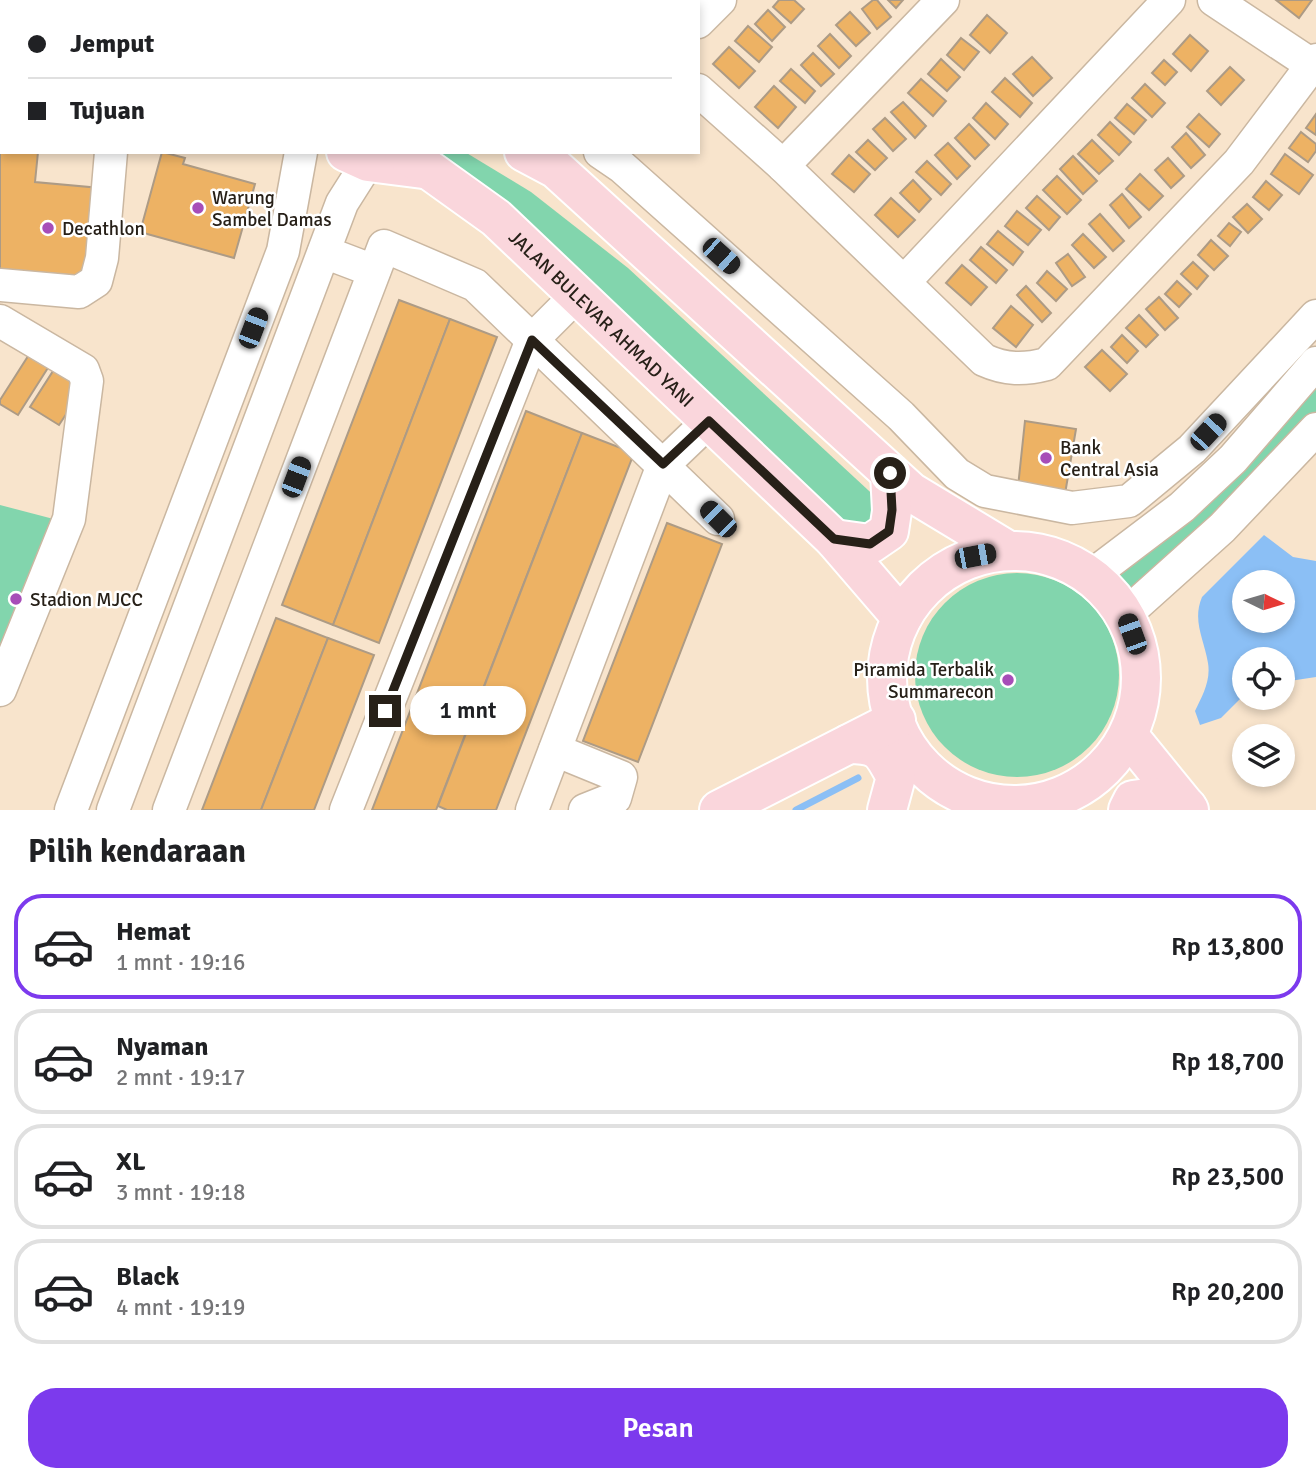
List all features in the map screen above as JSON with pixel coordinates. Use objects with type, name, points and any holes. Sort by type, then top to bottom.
[{"type":"main road","points":[[357,157],[414,161]]},
{"type":"main road","points":[[539,158],[911,492],[1007,550]]},
{"type":"main road","name":"JALAN BULEVAR AHMAD YANI","points":[[414,161],[496,218],[834,539],[902,618]]},
{"type":"main road","points":[[834,539],[870,544],[889,531],[892,510],[879,463]]},
{"type":"main road","points":[[1007,550],[1046,554],[1091,576],[1105,588],[1125,615],[1139,654],[1140,695],[1128,735],[1071,803],[1005,807],[974,801],[945,788],[906,743],[896,720],[888,686],[891,651],[902,618],[921,592],[946,570],[975,556],[1007,550]]},
{"type":"main road","points":[[719,810],[896,720]]},
{"type":"main road","points":[[1128,735],[1188,808]]},
{"type":"main road","points":[[849,744],[870,745],[882,751],[896,777],[889,810]]},
{"type":"main road","points":[[889,810],[945,788]]},
{"type":"main road","points":[[1128,810],[1133,800],[1140,797],[1188,808]]},
{"type":"street","points":[[700,20],[720,0]]},
{"type":"street","points":[[783,166],[943,0]]},
{"type":"street","points":[[904,282],[1169,0]]},
{"type":"street","points":[[700,92],[783,166],[984,360],[1014,369],[1047,364],[1239,162],[1314,63],[1214,0]]},
{"type":"street","points":[[0,285],[79,292],[96,281],[102,258],[111,154]]},
{"type":"street","points":[[71,810],[283,251],[301,154]]},
{"type":"street","points":[[603,154],[622,167],[901,416],[957,474],[985,491],[1072,508],[1129,501],[1208,432],[1316,316]]},
{"type":"street","points":[[113,810],[324,252],[357,157]]},
{"type":"street","points":[[169,810],[384,246],[475,285],[718,519]]},
{"type":"street","points":[[324,252],[374,271]]},
{"type":"street","points":[[346,810],[532,340],[576,295]]},
{"type":"street","points":[[0,321],[83,370],[87,381],[69,519],[0,690]]},
{"type":"street","points":[[1091,576],[1182,507],[1233,460],[1316,363]]},
{"type":"street","points":[[879,463],[901,416]]},
{"type":"street","points":[[532,810],[663,464],[709,421]]},
{"type":"street","points":[[1125,615],[1222,528],[1316,429]]},
{"type":"street","points":[[1208,432],[1233,460]]},
{"type":"street","points":[[156,584],[193,599]]},
{"type":"street","points":[[555,750],[621,777],[615,798],[585,810]]},
{"type":"green space","points":[[434,154],[468,154],[531,192],[628,268],[881,502],[877,528],[849,530]]},
{"type":"green space","points":[[1316,362],[1316,429],[1125,615],[1105,588],[1092,576]]},
{"type":"green space","name":"Stadion MJCC","points":[[0,505],[65,522],[0,676]]},
{"type":"green space","points":[[1017,573],[1037,574],[1056,580],[1089,603],[1112,636],[1118,655],[1118,695],[1112,714],[1089,747],[1056,770],[1037,776],[1017,777],[997,776],[978,770],[945,747],[922,714],[916,695],[915,675],[916,655],[922,636],[945,603],[978,580],[997,574]]},
{"type":"water","points":[[1264,535],[1293,557],[1316,561],[1316,677],[1295,680],[1295,647],[1232,647],[1232,707],[1221,718],[1200,725],[1195,711],[1209,670],[1198,622],[1202,597]]},
{"type":"building","points":[[779,0],[794,0],[804,9],[791,23],[773,7]]},
{"type":"building","points":[[877,0],[891,17],[877,29],[862,9]]},
{"type":"building","points":[[888,0],[903,0],[896,8]]},
{"type":"building","points":[[1276,0],[1312,0],[1299,18]]},
{"type":"building","points":[[768,10],[785,27],[772,41],[755,24]]},
{"type":"building","points":[[850,12],[870,33],[856,46],[836,25]]},
{"type":"building","points":[[987,15],[1007,33],[990,53],[970,35]]},
{"type":"building","points":[[748,26],[772,47],[759,62],[735,41]]},
{"type":"building","points":[[830,34],[851,56],[839,68],[818,46]]},
{"type":"building","points":[[1190,35],[1208,51],[1191,71],[1173,54]]},
{"type":"building","points":[[961,38],[979,52],[964,70],[947,55]]},
{"type":"building","points":[[729,47],[755,71],[739,88],[713,64]]},
{"type":"building","points":[[813,53],[834,74],[821,86],[801,65]]},
{"type":"building","points":[[1032,57],[1052,78],[1033,96],[1013,74]]},
{"type":"building","points":[[941,59],[960,77],[947,91],[928,74]]},
{"type":"building","points":[[1164,60],[1177,72],[1165,85],[1152,73]]},
{"type":"building","points":[[1230,67],[1244,80],[1221,105],[1207,91]]},
{"type":"building","points":[[791,69],[815,91],[805,103],[780,81]]},
{"type":"building","points":[[1005,78],[1032,103],[1020,117],[992,92]]},
{"type":"building","points":[[921,79],[946,101],[933,116],[908,93]]},
{"type":"building","points":[[1145,84],[1165,103],[1152,117],[1132,98]]},
{"type":"building","points":[[774,86],[796,107],[778,128],[755,107]]},
{"type":"building","points":[[903,102],[926,126],[915,138],[891,112]]},
{"type":"building","points":[[986,103],[1008,124],[995,139],[973,118]]},
{"type":"building","points":[[1127,104],[1146,120],[1134,134],[1115,118]]},
{"type":"building","points":[[1199,114],[1220,134],[1209,147],[1187,127]]},
{"type":"building","points":[[1316,114],[1316,135],[1306,128]]},
{"type":"building","points":[[885,118],[906,139],[893,151],[873,129]]},
{"type":"building","points":[[1110,122],[1131,142],[1119,155],[1098,135]]},
{"type":"building","points":[[969,124],[989,145],[975,159],[955,138]]},
{"type":"building","points":[[1301,132],[1316,144],[1316,151],[1308,162],[1289,148]]},
{"type":"building","points":[[1186,133],[1205,155],[1191,168],[1172,147]]},
{"type":"building","points":[[868,140],[887,158],[875,170],[856,152]]},
{"type":"building","points":[[1092,140],[1113,161],[1099,174],[1078,154]]},
{"type":"building","points":[[948,143],[970,166],[957,179],[935,155]]},
{"type":"building","name":"Decathlon","points":[[0,154],[38,154],[35,182],[100,188],[91,277],[0,269]]},
{"type":"building","name":"Warung Sambel Damas","points":[[161,154],[185,158],[183,164],[255,184],[234,258],[140,232]]},
{"type":"building","points":[[1285,154],[1313,175],[1299,194],[1271,174]]},
{"type":"building","points":[[849,155],[870,174],[854,192],[832,174]]},
{"type":"building","points":[[1073,156],[1097,181],[1083,194],[1060,169]]},
{"type":"building","points":[[1168,158],[1184,176],[1171,188],[1155,170]]},
{"type":"building","points":[[927,161],[951,184],[941,195],[916,172]]},
{"type":"building","points":[[1140,174],[1163,196],[1149,210],[1126,189]]},
{"type":"building","points":[[1057,176],[1081,200],[1067,214],[1043,190]]},
{"type":"building","points":[[913,180],[931,199],[919,212],[900,193]]},
{"type":"building","points":[[1266,181],[1282,195],[1269,210],[1253,197]]},
{"type":"building","points":[[1122,194],[1141,217],[1129,228],[1110,205]]},
{"type":"building","points":[[1037,196],[1060,217],[1049,230],[1026,208]]},
{"type":"building","points":[[891,198],[915,220],[898,237],[875,215]]},
{"type":"building","points":[[1247,204],[1262,219],[1248,233],[1233,217]]},
{"type":"building","points":[[1017,211],[1041,230],[1028,245],[1005,226]]},
{"type":"building","points":[[1100,214],[1124,241],[1113,251],[1089,224]]},
{"type":"building","points":[[1229,223],[1241,232],[1230,246],[1218,236]]},
{"type":"building","points":[[998,231],[1023,252],[1013,265],[987,244]]},
{"type":"building","points":[[1083,234],[1106,257],[1094,268],[1072,245]]},
{"type":"building","points":[[1211,240],[1228,256],[1214,270],[1198,255]]},
{"type":"building","points":[[981,247],[1007,270],[996,283],[970,260]]},
{"type":"building","points":[[1068,254],[1085,277],[1072,286],[1056,263]]},
{"type":"building","points":[[1193,262],[1208,276],[1197,289],[1181,274]]},
{"type":"building","points":[[962,265],[987,287],[971,305],[946,283]]},
{"type":"building","points":[[1047,271],[1067,289],[1056,301],[1037,283]]},
{"type":"building","points":[[1177,281],[1191,294],[1179,307],[1165,294]]},
{"type":"building","points":[[1026,286],[1051,313],[1042,322],[1017,295]]},
{"type":"building","points":[[1159,297],[1178,318],[1165,330],[1146,309]]},
{"type":"building","points":[[399,300],[450,319],[333,625],[282,605]]},
{"type":"building","points":[[1011,306],[1033,325],[1016,347],[993,328]]},
{"type":"building","points":[[1139,315],[1158,335],[1146,347],[1126,328]]},
{"type":"building","points":[[450,319],[497,337],[379,643],[333,625]]},
{"type":"building","points":[[1122,335],[1138,351],[1127,363],[1111,347]]},
{"type":"building","points":[[32,350],[51,363],[18,415],[0,404],[0,400]]},
{"type":"building","points":[[1102,350],[1127,374],[1110,391],[1085,367]]},
{"type":"building","points":[[55,368],[84,387],[59,425],[30,407]]},
{"type":"building","points":[[526,411],[582,433],[436,810],[372,810]]},
{"type":"building","name":"Bank Central Asia","points":[[1025,421],[1076,429],[1065,494],[1018,487]]},
{"type":"building","points":[[582,433],[634,453],[496,810],[447,810],[438,806]]},
{"type":"building","points":[[667,523],[722,544],[638,762],[583,741]]},
{"type":"building","points":[[276,618],[328,638],[261,810],[202,810]]},
{"type":"building","points":[[328,638],[374,655],[314,810],[261,810]]},
{"type":"waterway","points":[[796,810],[858,778]]},
{"type":"place","name":"Warung Sambel Damas","points":[[198,208]]},
{"type":"place","name":"Decathlon","points":[[48,228]]},
{"type":"place","name":"Bank Central Asia","points":[[1046,458]]},
{"type":"place","name":"Stadion MJCC","points":[[16,599]]},
{"type":"place","name":"Piramida Terbalik Summarecon","points":[[1008,680]]},
{"type":"route","points":[[385,711],[532,340],[663,464],[709,421],[834,539],[870,544],[889,531],[892,510],[890,473]]}]
